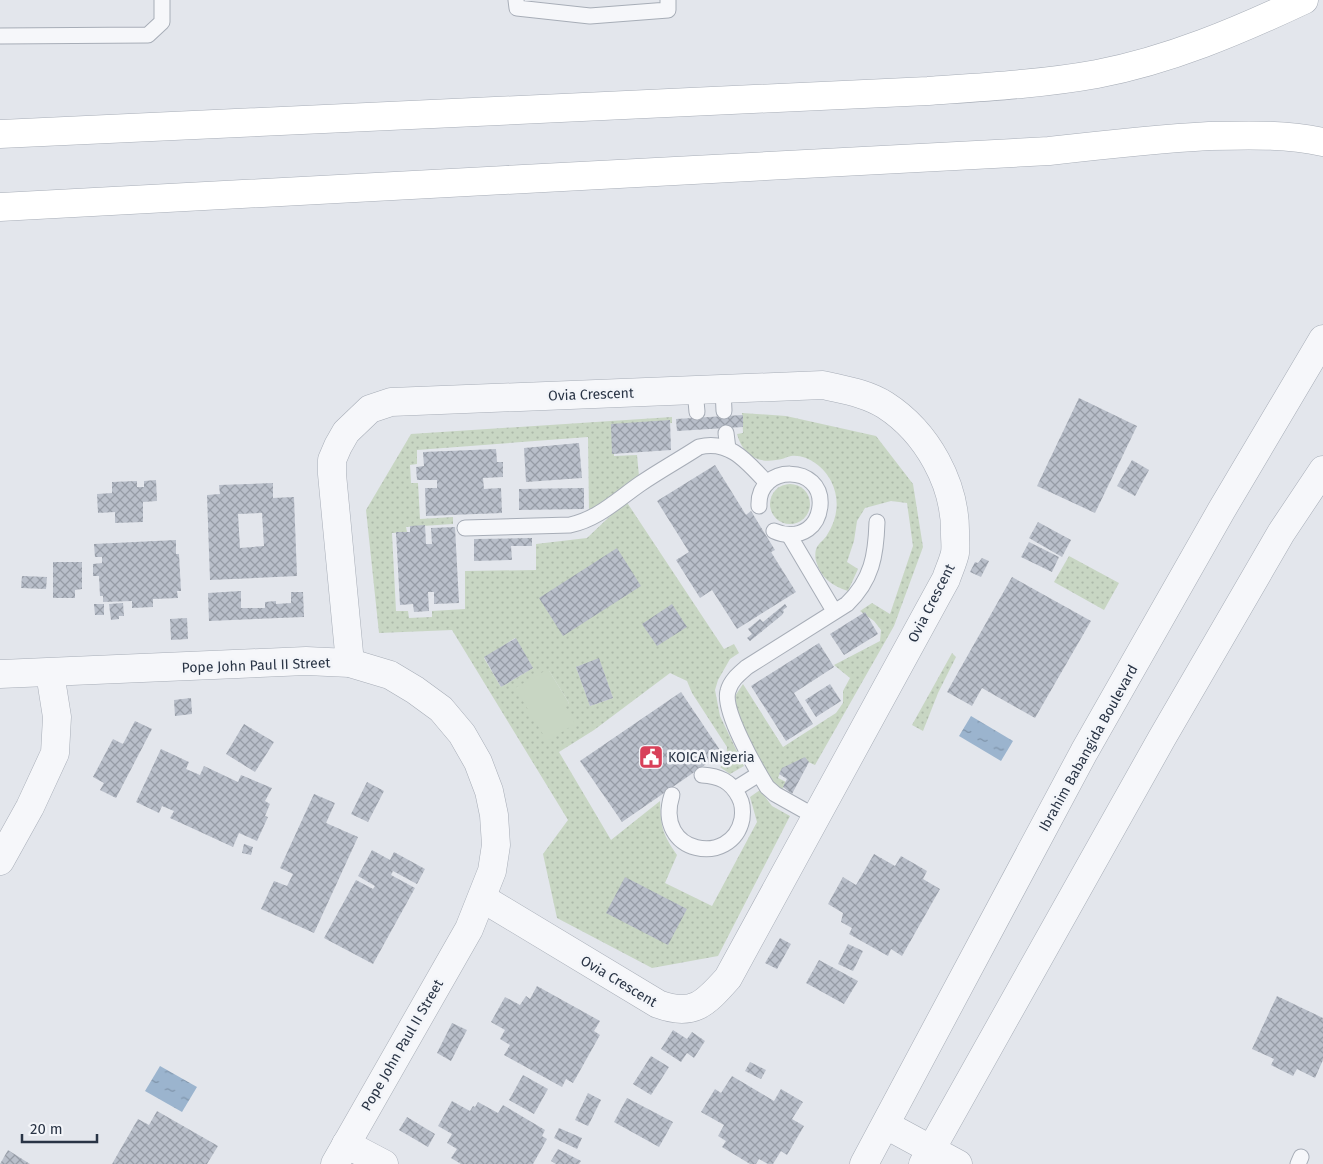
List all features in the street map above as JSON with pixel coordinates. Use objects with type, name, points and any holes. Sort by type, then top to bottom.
[{"type":"main road","points":[[0,134],[908,92],[1018,85],[1098,74],[1172,54],[1245,28],[1304,0]]},
{"type":"main road","points":[[0,207],[1039,151],[1177,138],[1260,134],[1306,138],[1323,142]]},
{"type":"street","name":"Ibrahim Babangida Boulevard","points":[[864,1164],[1084,752],[1221,511],[1323,339]]},
{"type":"street","name":"Ovia Crescent","points":[[350,663],[332,460],[346,432],[370,409],[391,402],[724,400],[823,385],[860,393],[884,404],[908,422],[927,446],[953,500],[955,552],[946,578],[728,978],[713,995],[687,1010],[674,1010],[658,1004],[482,898]]},
{"type":"street","points":[[927,1156],[1162,738],[1281,532],[1323,470]]},
{"type":"street","name":"Pope John Paul II Street","points":[[0,674],[306,661],[350,663],[390,675],[415,690],[441,709],[462,734],[478,762],[489,791],[494,815],[496,845],[492,871],[469,929],[341,1154]]},
{"type":"street","points":[[0,861],[30,807],[55,754],[58,717],[50,673]]},
{"type":"street","points":[[886,1125],[927,1156],[958,1164]]},
{"type":"street","points":[[341,1154],[384,1164]]},
{"type":"lane","points":[[0,36],[148,35],[162,22],[162,0]]},
{"type":"lane","points":[[516,0],[517,8],[590,16],[668,10],[668,0]]},
{"type":"lane","points":[[726,433],[728,449]]},
{"type":"lane","points":[[465,528],[570,525],[584,522],[596,517],[699,441],[728,449],[740,457],[768,483]]},
{"type":"lane","points":[[759,506],[762,491],[768,483],[786,473],[805,477],[819,492],[820,512],[815,522],[799,534],[782,533],[834,612]]},
{"type":"lane","points":[[816,817],[775,794],[767,787],[727,705],[728,691],[734,678],[748,667],[834,612],[859,592],[869,572],[876,547],[878,522]]},
{"type":"lane","points":[[735,789],[759,774]]},
{"type":"lane","points":[[672,795],[668,806],[669,818],[672,829],[679,839],[689,846],[701,849],[713,849],[724,844],[734,836],[740,826],[743,813],[741,801],[735,789],[726,780],[702,775]]},
{"type":"green space","points":[[742,413],[786,416],[876,436],[913,484],[923,547],[894,626],[815,765],[804,760],[781,771],[778,778],[786,782],[782,790],[771,783],[737,713],[735,696],[743,684],[783,747],[836,713],[843,703],[843,691],[850,678],[834,665],[880,641],[881,630],[874,621],[860,611],[872,603],[890,614],[913,546],[907,503],[891,501],[865,508],[857,521],[854,541],[847,562],[858,569],[848,591],[837,587],[824,577],[818,567],[815,554],[817,547],[834,522],[837,502],[831,481],[819,466],[803,457],[791,456],[769,461],[756,459],[751,456],[742,447],[737,434],[743,433]]},
{"type":"green space","points":[[672,417],[672,423],[613,426],[614,456],[637,455],[639,476],[589,511],[588,437],[417,450],[417,464],[410,465],[411,483],[418,483],[420,519],[453,517],[453,524],[406,527],[407,532],[392,533],[396,611],[408,611],[409,618],[432,617],[432,611],[465,609],[465,571],[536,570],[536,544],[587,538],[626,501],[724,649],[734,644],[739,653],[730,659],[718,680],[715,690],[720,716],[744,766],[730,774],[720,767],[726,763],[727,747],[692,693],[687,681],[670,673],[594,730],[559,752],[611,840],[660,801],[663,830],[677,855],[665,883],[712,906],[757,822],[750,797],[760,790],[772,806],[790,816],[718,956],[652,968],[557,918],[543,854],[568,820],[452,630],[379,633],[366,510],[411,434]],"holes":[[[515,638],[533,668],[501,687],[484,658]],[[599,659],[613,698],[590,706],[576,667]],[[548,669],[569,703],[565,705]]]},
{"type":"green space","points":[[794,484],[801,487],[807,493],[810,504],[809,512],[801,521],[794,524],[786,524],[779,521],[771,512],[770,500],[773,493],[782,485]]},
{"type":"green space","points":[[1069,556],[1119,583],[1104,610],[1054,582]]},
{"type":"green space","points":[[952,653],[956,657],[938,693],[923,731],[912,725]]},
{"type":"green space","points":[[548,669],[569,703],[565,706],[575,724],[547,741],[515,688]]},
{"type":"water","points":[[971,716],[1013,741],[1001,761],[959,736]]},
{"type":"water","points":[[160,1066],[197,1087],[182,1112],[145,1091]]},
{"type":"building","points":[[1079,398],[1137,426],[1095,513],[1037,486]]},
{"type":"building","points":[[743,415],[743,427],[677,431],[676,419]]},
{"type":"building","points":[[670,420],[671,450],[612,454],[611,424]]},
{"type":"building","points":[[579,443],[582,478],[526,482],[524,448]]},
{"type":"building","points":[[496,449],[497,462],[503,462],[503,477],[483,478],[484,489],[501,488],[502,513],[426,516],[425,488],[437,488],[437,480],[417,480],[416,467],[424,466],[423,452]]},
{"type":"building","points":[[1132,460],[1149,470],[1135,496],[1117,486]]},
{"type":"building","points":[[715,465],[746,515],[751,511],[775,550],[771,552],[796,592],[737,629],[712,590],[700,598],[676,560],[689,552],[657,501]]},
{"type":"building","points":[[156,480],[157,501],[143,502],[143,522],[115,523],[115,512],[98,513],[97,494],[112,493],[112,482],[137,481],[137,487],[144,487],[144,481]]},
{"type":"building","points":[[273,483],[273,498],[294,497],[297,576],[210,580],[207,495],[220,494],[219,485]],"holes":[[[262,513],[264,546],[240,548],[238,514]]]},
{"type":"building","points":[[584,488],[584,509],[519,510],[519,489]]},
{"type":"building","points":[[1038,522],[1071,540],[1062,557],[1029,538]]},
{"type":"building","points":[[425,525],[426,544],[432,544],[431,528],[455,527],[459,603],[434,604],[434,592],[428,592],[429,611],[414,612],[413,604],[400,605],[396,532],[410,532],[410,526]]},
{"type":"building","points":[[532,538],[532,546],[511,546],[512,560],[474,561],[474,539]]},
{"type":"building","points":[[176,540],[176,554],[179,554],[181,591],[177,591],[178,598],[153,599],[153,607],[132,608],[132,601],[103,602],[103,596],[100,596],[99,576],[93,576],[93,564],[102,563],[102,557],[95,557],[94,544]]},
{"type":"building","points":[[1029,542],[1059,557],[1052,572],[1021,557]]},
{"type":"building","points":[[617,548],[641,586],[563,636],[539,598]]},
{"type":"building","points":[[982,558],[989,561],[981,577],[970,572],[975,562],[978,563]]},
{"type":"building","points":[[53,562],[82,562],[82,589],[75,590],[75,598],[53,598]]},
{"type":"building","points":[[22,576],[47,577],[46,589],[21,588]]},
{"type":"building","points":[[1012,577],[1091,621],[1035,718],[982,688],[972,706],[947,692]]},
{"type":"building","points":[[241,591],[241,608],[265,608],[265,602],[276,601],[276,604],[291,603],[291,592],[303,592],[304,617],[209,621],[208,593]]},
{"type":"building","points":[[123,603],[124,616],[111,620],[109,604]]},
{"type":"building","points":[[94,604],[104,604],[104,615],[95,615]]},
{"type":"building","points":[[672,604],[687,627],[657,646],[642,624]]},
{"type":"building","points":[[785,604],[787,607],[783,610],[782,615],[750,641],[747,638],[752,634],[748,629],[760,619],[763,622]]},
{"type":"building","points":[[865,612],[878,634],[844,655],[830,634]]},
{"type":"building","points":[[187,618],[188,639],[171,640],[170,619]]},
{"type":"building","points":[[516,638],[533,668],[501,687],[484,657]]},
{"type":"building","points":[[819,643],[834,667],[794,693],[813,724],[786,741],[751,686]]},
{"type":"building","points":[[599,658],[613,698],[590,706],[576,667]]},
{"type":"building","points":[[830,684],[841,701],[816,717],[805,700]]},
{"type":"building","name":"KOICA Nigeria","points":[[681,692],[722,753],[622,822],[580,761]]},
{"type":"building","points":[[191,698],[192,714],[175,716],[174,700]]},
{"type":"building","points":[[135,721],[152,729],[116,798],[100,790],[104,783],[93,777],[113,739],[123,744]]},
{"type":"building","points":[[244,724],[274,742],[255,772],[226,754]]},
{"type":"building","points":[[161,749],[189,762],[186,769],[200,775],[204,766],[238,782],[241,775],[272,788],[265,801],[270,804],[265,816],[268,817],[257,841],[239,833],[233,847],[170,818],[174,811],[162,806],[159,813],[136,802]]},
{"type":"building","points":[[805,757],[809,762],[792,794],[783,787],[787,779],[779,774],[782,768]]},
{"type":"building","points":[[367,782],[384,791],[368,822],[351,814]]},
{"type":"building","points":[[314,794],[335,803],[326,823],[358,837],[314,933],[261,909],[274,881],[287,886],[293,874],[280,868]]},
{"type":"building","points":[[244,844],[253,847],[251,855],[242,853]]},
{"type":"building","points":[[372,850],[390,860],[394,852],[425,869],[417,884],[393,871],[391,875],[415,888],[373,964],[324,938],[356,880],[373,889],[375,886],[358,876]]},
{"type":"building","points":[[874,854],[895,866],[901,856],[927,871],[923,879],[940,889],[902,956],[891,949],[888,956],[849,934],[852,928],[841,922],[843,913],[828,904],[843,877],[856,885]]},
{"type":"building","points":[[625,877],[687,909],[668,945],[606,913]]},
{"type":"building","points":[[780,938],[791,944],[777,969],[765,963]]},
{"type":"building","points":[[848,944],[863,951],[853,971],[838,964]]},
{"type":"building","points":[[819,960],[858,981],[844,1004],[806,983]]},
{"type":"building","points":[[537,986],[600,1021],[594,1031],[600,1035],[573,1083],[566,1079],[562,1087],[504,1055],[510,1045],[500,1039],[505,1030],[491,1022],[505,997],[520,1005],[526,996],[530,999]]},
{"type":"building","points":[[1277,996],[1323,1018],[1323,1060],[1315,1078],[1297,1069],[1293,1076],[1271,1065],[1274,1059],[1252,1049]]},
{"type":"building","points":[[452,1023],[467,1030],[451,1061],[437,1053]]},
{"type":"building","points":[[673,1030],[687,1039],[692,1032],[705,1041],[694,1058],[687,1053],[681,1062],[661,1049]]},
{"type":"building","points":[[651,1056],[669,1067],[651,1095],[633,1084]]},
{"type":"building","points":[[750,1062],[766,1070],[761,1079],[745,1071]]},
{"type":"building","points":[[523,1075],[548,1089],[534,1114],[509,1100]]},
{"type":"building","points":[[732,1076],[774,1101],[781,1089],[803,1102],[792,1119],[804,1126],[787,1155],[781,1151],[773,1164],[768,1164],[759,1159],[756,1164],[750,1164],[722,1147],[726,1141],[718,1136],[724,1125],[701,1112],[715,1089],[721,1093]]},
{"type":"building","points":[[588,1093],[601,1100],[588,1126],[575,1120]]},
{"type":"building","points":[[627,1098],[673,1122],[659,1147],[614,1122]]},
{"type":"building","points":[[452,1101],[470,1111],[478,1102],[498,1113],[503,1105],[545,1130],[542,1136],[547,1139],[533,1164],[461,1164],[451,1158],[457,1149],[447,1143],[452,1134],[438,1126]]},
{"type":"building","points":[[157,1111],[218,1146],[207,1164],[112,1164],[138,1119],[149,1125]]},
{"type":"building","points":[[407,1117],[435,1134],[428,1147],[399,1130]]},
{"type":"building","points":[[559,1128],[582,1138],[577,1149],[554,1138]]},
{"type":"building","points":[[558,1149],[581,1161],[579,1164],[556,1164],[551,1161]]},
{"type":"building","points":[[8,1150],[30,1164],[0,1164]]},
{"type":"place","name":"KOICA Nigeria","points":[[651,757]]}]
